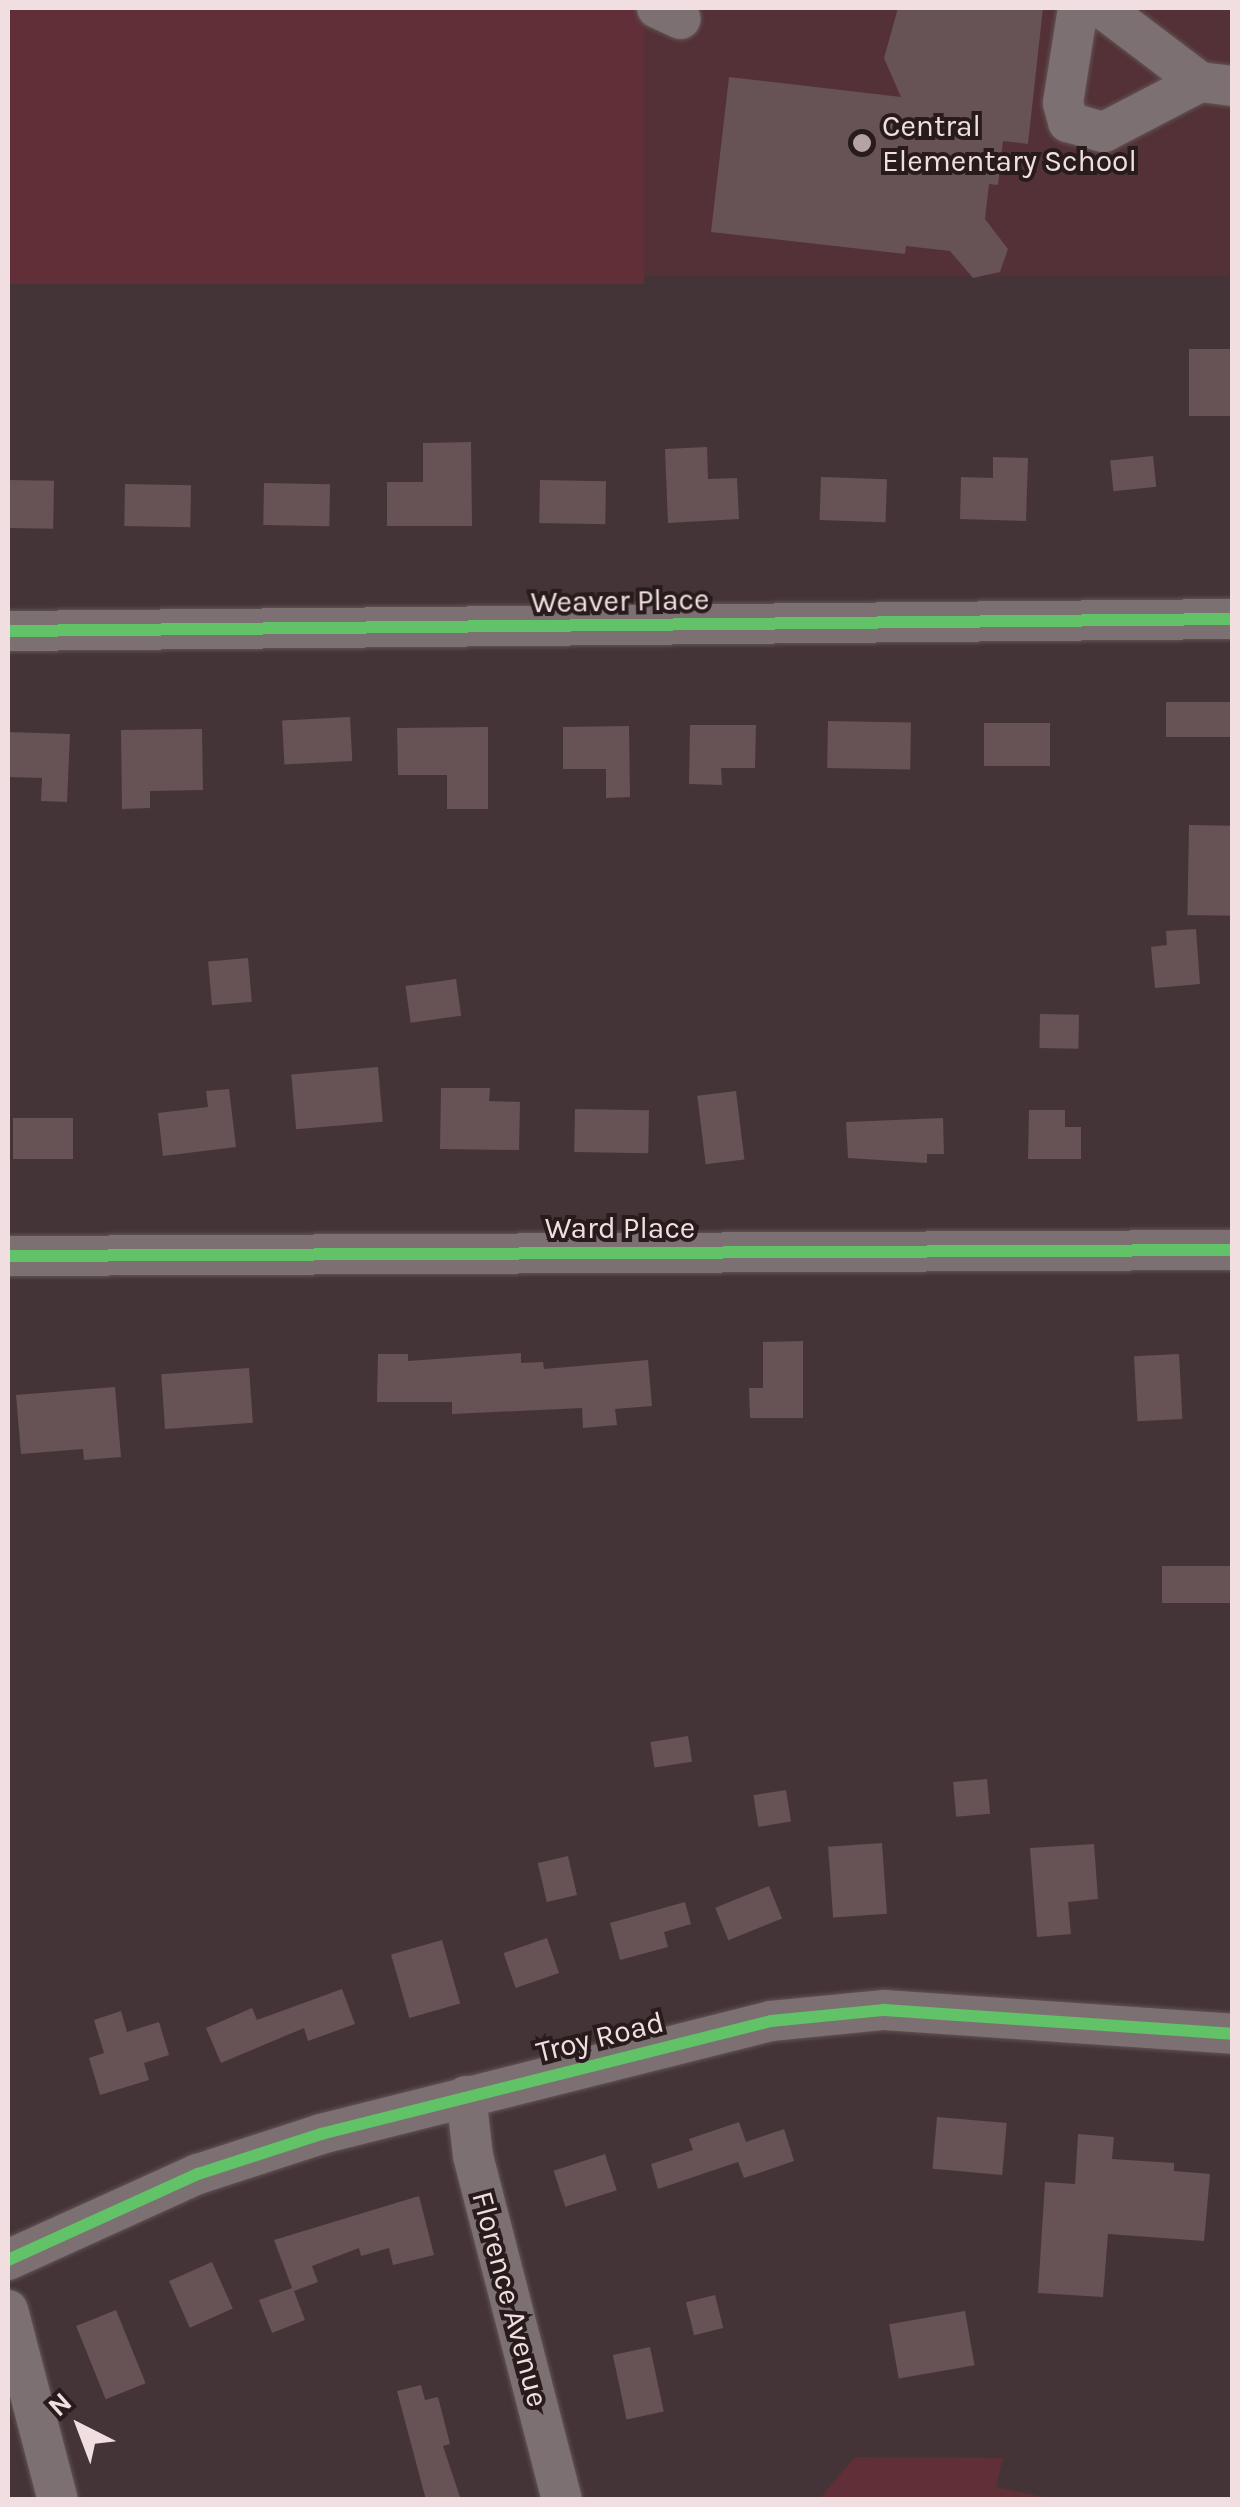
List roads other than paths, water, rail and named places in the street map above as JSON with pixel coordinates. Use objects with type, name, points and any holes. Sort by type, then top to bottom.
[{"type":"street","points":[[1078,8],[1062,103],[1068,122],[1104,132],[1216,84]]},
{"type":"street","points":[[1102,8],[1216,84]]},
{"type":"street","name":"Weaver Place","points":[[8,631],[1232,619]]},
{"type":"street","name":"Ward Place","points":[[8,1256],[1232,1250]]},
{"type":"street","name":"Troy Road","points":[[8,2260],[198,2174],[466,2096],[834,2011],[1232,2034]]},
{"type":"street","name":"Florence Avenue","points":[[466,2096],[472,2156],[562,2500]]},
{"type":"street","points":[[8,2310],[58,2500]]},
{"type":"place","name":"Central Elementary School","points":[[862,143]]}]
